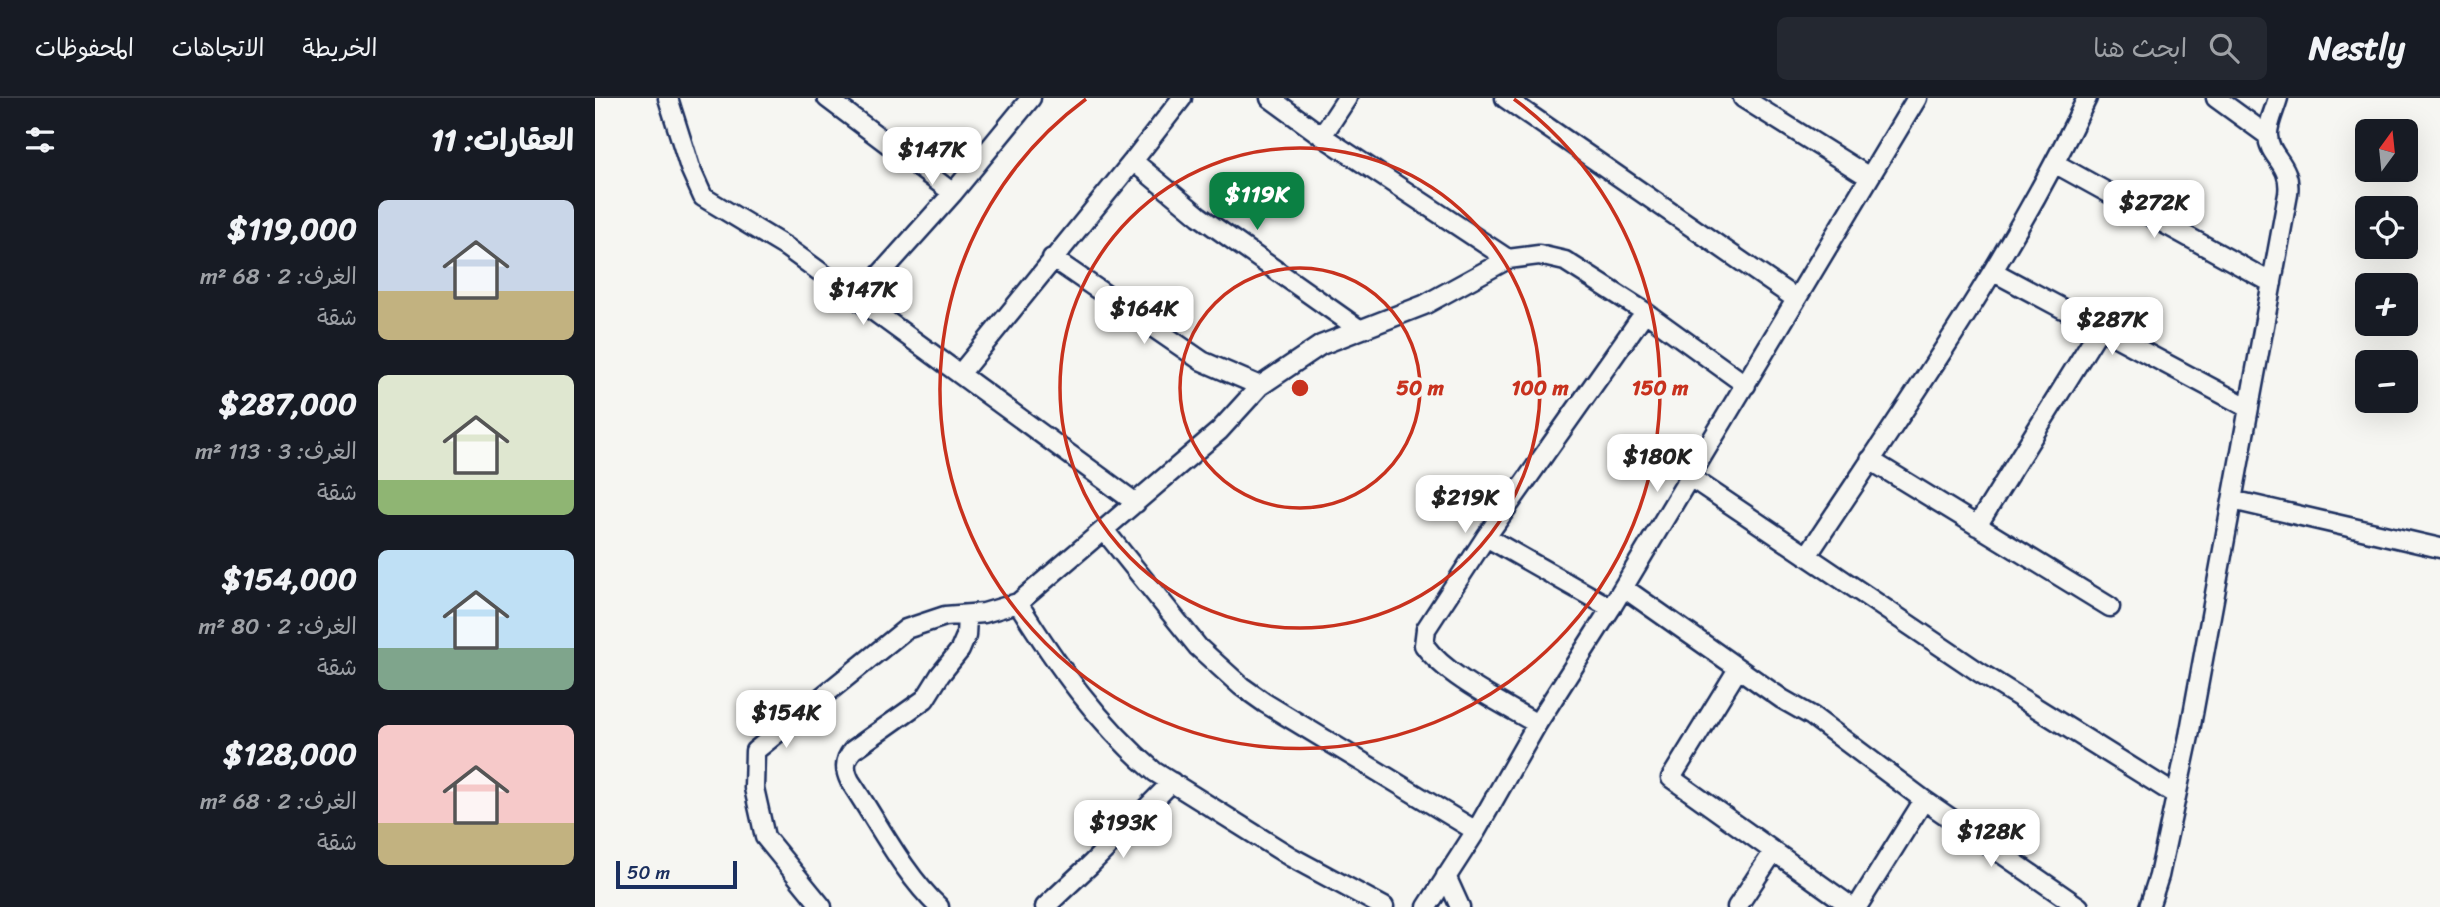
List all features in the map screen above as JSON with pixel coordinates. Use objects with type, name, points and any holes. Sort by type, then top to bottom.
[{"type":"street","points":[[668,98],[690,168],[703,197],[786,247],[1136,503]]},
{"type":"street","points":[[827,98],[953,193]]},
{"type":"street","points":[[858,299],[953,193],[1031,98]]},
{"type":"street","points":[[960,374],[1182,98]]},
{"type":"street","points":[[1270,98],[1322,136],[1508,259]]},
{"type":"street","points":[[1322,136],[1346,98]]},
{"type":"street","points":[[1505,98],[1796,299]]},
{"type":"street","points":[[1743,98],[1869,177]]},
{"type":"street","points":[[1427,907],[1476,831],[1537,724],[1611,608],[1917,98]]},
{"type":"street","points":[[1807,556],[1994,272],[2056,164],[2087,98]]},
{"type":"street","points":[[2217,98],[2267,135]]},
{"type":"street","points":[[2149,907],[2159,876],[2189,736],[2289,180],[2285,167],[2270,145],[2267,135],[2278,98]]},
{"type":"street","points":[[1133,161],[1199,216],[1360,329]]},
{"type":"street","points":[[2056,164],[2272,283]]},
{"type":"street","points":[[822,907],[765,837],[754,788],[755,751],[907,629],[945,616],[967,616],[1001,610],[1018,603],[1219,431],[1260,386],[1321,345],[1424,305],[1508,259],[1539,255],[1565,261],[1645,313],[1746,385]]},
{"type":"street","points":[[1052,258],[1202,361],[1260,386]]},
{"type":"street","points":[[1994,272],[2249,408]]},
{"type":"street","points":[[1537,724],[1433,658],[1424,645],[1426,629],[1486,537],[1645,313]]},
{"type":"street","points":[[1977,526],[2099,328]]},
{"type":"street","points":[[1870,460],[2110,607]]},
{"type":"street","points":[[1690,477],[1979,672],[2176,795]]},
{"type":"street","points":[[2232,500],[2440,548]]},
{"type":"street","points":[[1104,530],[1198,648],[1241,686],[1476,831]]},
{"type":"street","points":[[1486,537],[1611,608]]},
{"type":"street","points":[[1623,588],[1782,699],[1811,716],[1924,800],[2079,907]]},
{"type":"street","points":[[1018,603],[1047,650],[1135,755],[1172,782],[1291,857],[1384,907]]},
{"type":"street","points":[[939,907],[924,892],[902,861],[850,781],[845,768],[853,750],[925,699],[960,650],[966,636],[967,616]]},
{"type":"street","points":[[1738,669],[1671,778],[1774,851],[1855,907],[1924,800]]},
{"type":"street","points":[[1045,907],[1172,782]]},
{"type":"street","points":[[1737,907],[1774,851]]},
{"type":"street","points":[[1446,876],[1459,907]]}]
